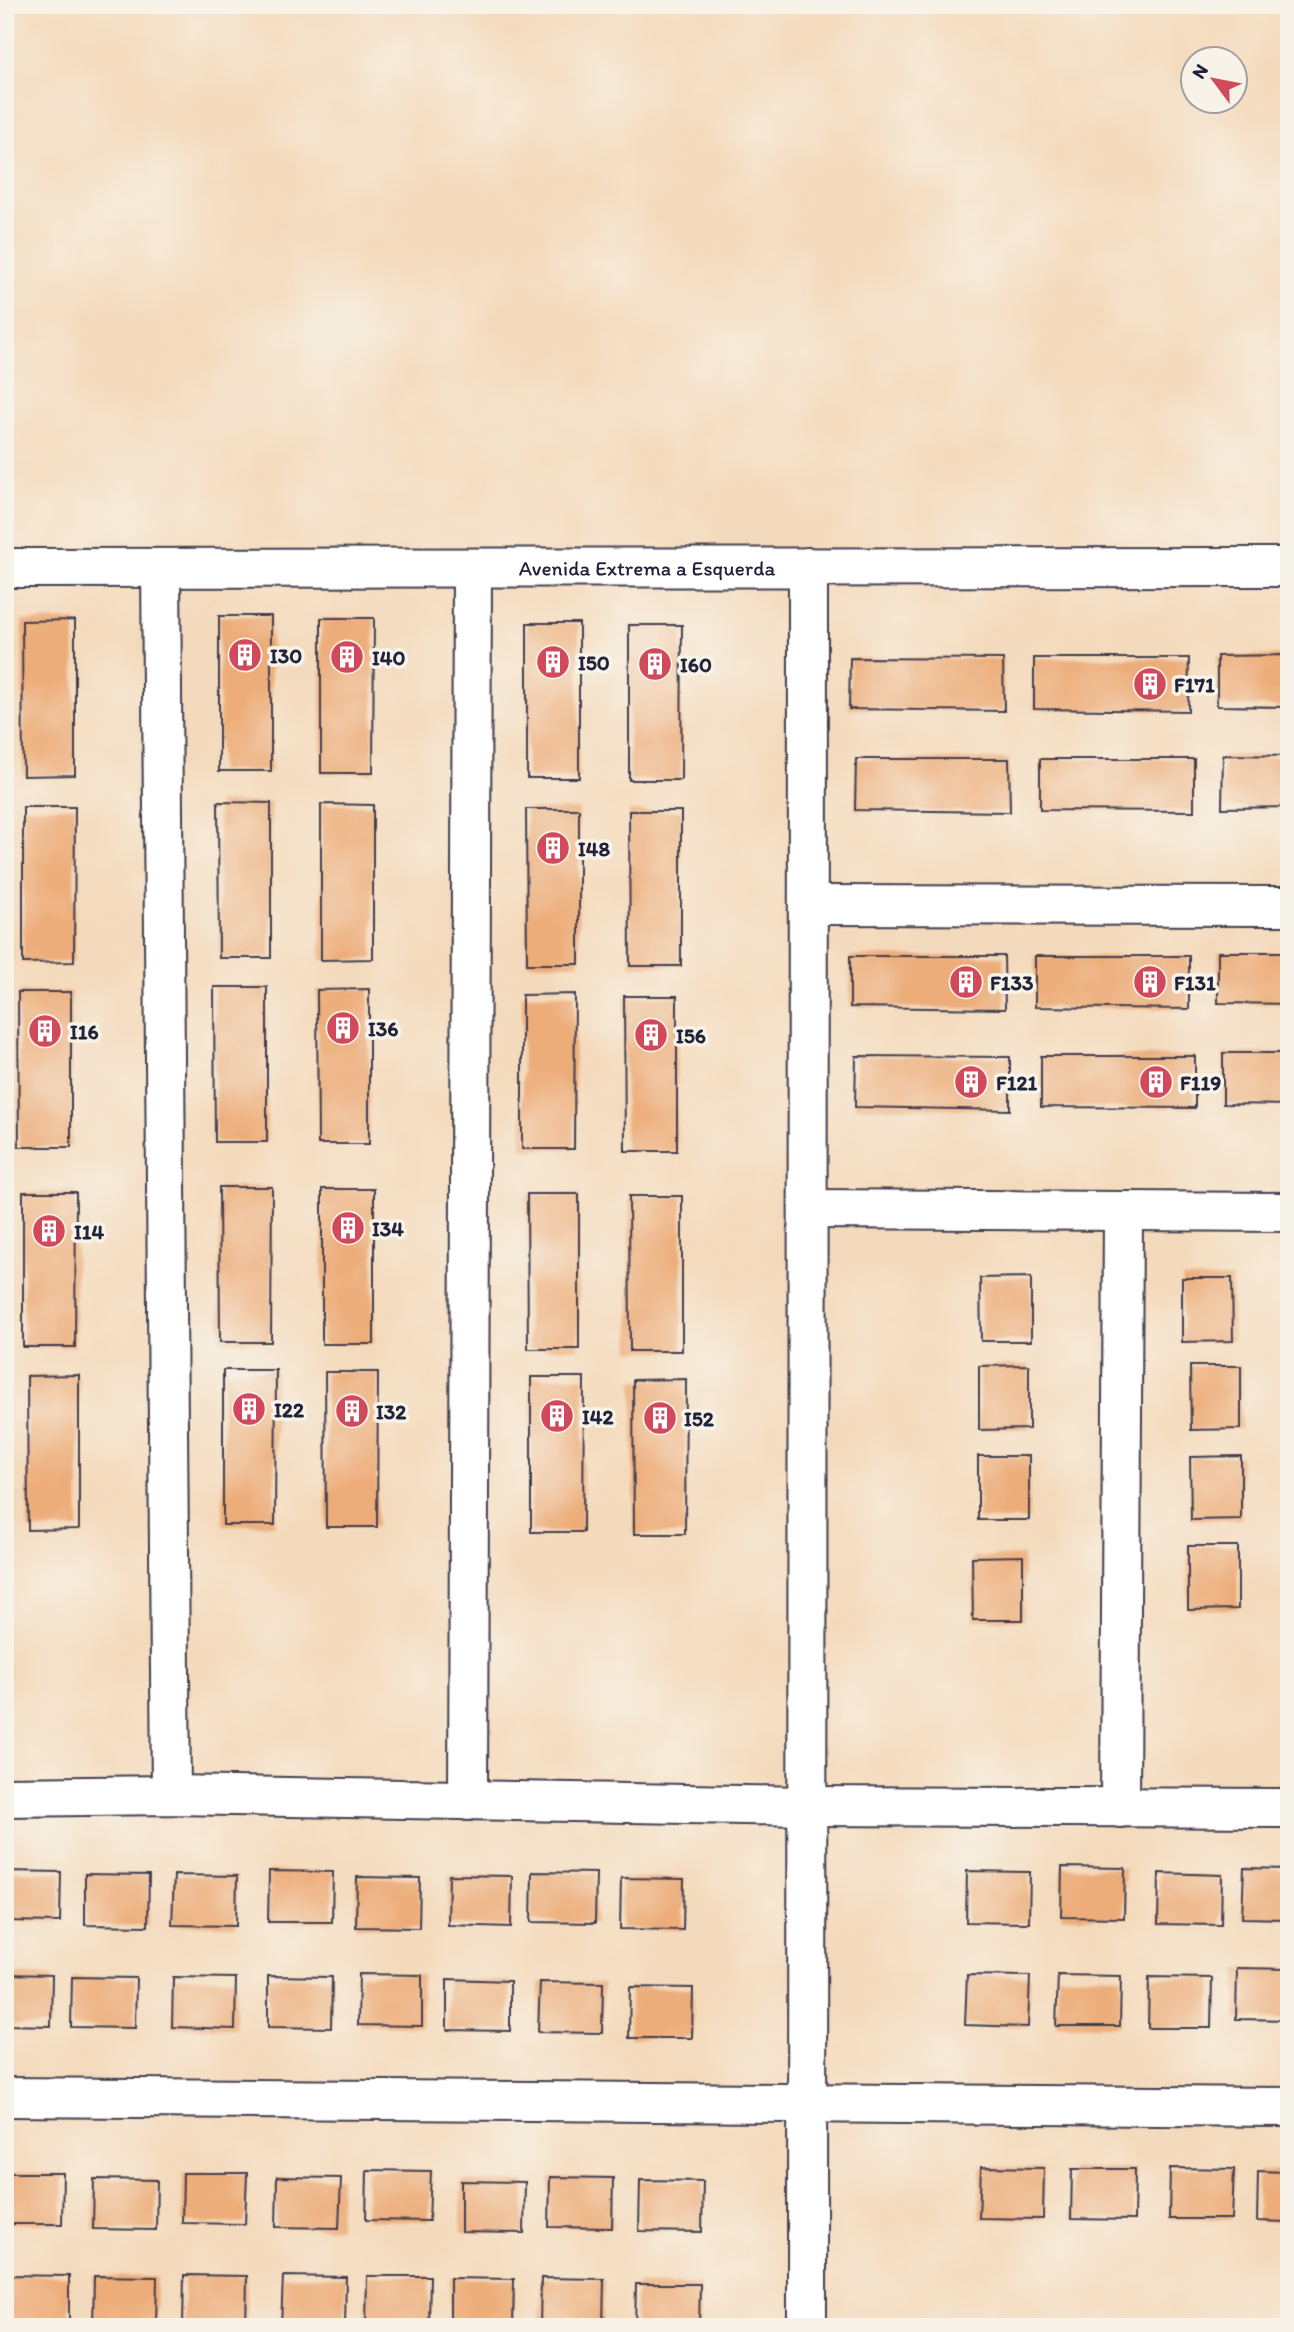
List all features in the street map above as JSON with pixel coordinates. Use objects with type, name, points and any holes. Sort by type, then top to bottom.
[{"type":"street","name":"Avenida Extrema a Esquerda","points":[[5,568],[1289,566]]},
{"type":"street","points":[[161,568],[171,1795]]},
{"type":"street","points":[[468,1801],[472,568]]},
{"type":"street","points":[[807,2327],[808,568]]},
{"type":"street","points":[[808,905],[1289,906]]},
{"type":"street","points":[[808,1209],[1289,1212]]},
{"type":"street","points":[[1120,1808],[1123,1211]]},
{"type":"street","points":[[5,1797],[171,1795],[807,1806],[1289,1808]]},
{"type":"street","points":[[5,2097],[1289,2107]]},
{"type":"building","points":[[219,616],[271,616],[271,771],[219,771]]},
{"type":"building","points":[[321,618],[374,618],[373,773],[321,773]]},
{"type":"building","points":[[75,620],[75,775],[23,776],[22,621]]},
{"type":"building","points":[[527,623],[579,623],[579,778],[527,778]]},
{"type":"building","points":[[629,625],[682,625],[681,780],[629,780]]},
{"type":"building","points":[[1289,655],[1289,707],[1217,706],[1217,656]]},
{"type":"building","points":[[850,658],[1003,659],[1004,711],[849,709]]},
{"type":"building","points":[[1034,658],[1189,658],[1188,711],[1034,709]]},
{"type":"building","points":[[1223,755],[1289,756],[1289,807],[1222,808]]},
{"type":"building","points":[[856,759],[1009,759],[1010,812],[855,810]]},
{"type":"building","points":[[1040,759],[1194,759],[1194,811],[1040,810]]},
{"type":"building","points":[[218,802],[271,803],[271,958],[219,958]]},
{"type":"building","points":[[321,804],[373,805],[373,959],[321,960]]},
{"type":"building","points":[[23,807],[75,807],[74,962],[23,963]]},
{"type":"building","points":[[526,809],[579,809],[579,964],[527,964]]},
{"type":"building","points":[[629,811],[681,811],[681,966],[630,966]]},
{"type":"building","points":[[1218,952],[1289,952],[1289,1004],[1218,1003]]},
{"type":"building","points":[[850,956],[1004,956],[1005,1009],[850,1007]]},
{"type":"building","points":[[1035,956],[1189,956],[1189,1009],[1035,1007]]},
{"type":"building","points":[[214,987],[267,987],[267,1142],[215,1142]]},
{"type":"building","points":[[369,989],[369,1144],[318,1144],[317,990]]},
{"type":"building","points":[[18,992],[71,992],[71,1147],[19,1147]]},
{"type":"building","points":[[575,994],[574,1149],[522,1149],[522,995]]},
{"type":"building","points":[[624,996],[677,996],[677,1151],[625,1151]]},
{"type":"building","points":[[1223,1053],[1289,1053],[1289,1105],[1223,1104]]},
{"type":"building","points":[[856,1056],[1010,1057],[1010,1110],[855,1107]]},
{"type":"building","points":[[1041,1056],[1195,1056],[1195,1108],[1041,1107]]},
{"type":"building","points":[[219,1187],[272,1187],[271,1342],[220,1342]]},
{"type":"building","points":[[322,1189],[374,1189],[374,1344],[322,1344]]},
{"type":"building","points":[[23,1192],[76,1192],[75,1347],[23,1347]]},
{"type":"building","points":[[527,1194],[579,1194],[579,1349],[528,1349]]},
{"type":"building","points":[[629,1196],[682,1196],[682,1351],[630,1351]]},
{"type":"building","points":[[1285,1276],[1289,1276],[1289,1339],[1285,1339]]},
{"type":"building","points":[[1031,1277],[1031,1341],[981,1341],[980,1278]]},
{"type":"building","points":[[1182,1278],[1232,1278],[1233,1341],[1182,1342]]},
{"type":"building","points":[[1029,1365],[1029,1429],[979,1430],[979,1366]]},
{"type":"building","points":[[1190,1366],[1241,1366],[1241,1429],[1191,1430]]},
{"type":"building","points":[[223,1370],[276,1370],[275,1525],[223,1525]]},
{"type":"building","points":[[325,1372],[378,1372],[377,1527],[326,1527]]},
{"type":"building","points":[[79,1375],[79,1529],[28,1530],[27,1376]]},
{"type":"building","points":[[531,1377],[584,1377],[583,1532],[531,1532]]},
{"type":"building","points":[[686,1379],[685,1534],[634,1534],[633,1380]]},
{"type":"building","points":[[978,1456],[1029,1456],[1029,1520],[978,1520]]},
{"type":"building","points":[[1241,1456],[1241,1519],[1191,1520],[1190,1457]]},
{"type":"building","points":[[1188,1546],[1238,1546],[1238,1609],[1188,1610]]},
{"type":"building","points":[[1023,1556],[1023,1620],[973,1620],[972,1557]]},
{"type":"building","points":[[1062,1867],[1125,1868],[1124,1918],[1061,1917]]},
{"type":"building","points":[[1244,1868],[1289,1869],[1289,1919],[1242,1918]]},
{"type":"building","points":[[5,1871],[61,1872],[60,1922],[5,1921]]},
{"type":"building","points":[[269,1871],[333,1872],[332,1922],[268,1922]]},
{"type":"building","points":[[967,1871],[1030,1872],[1029,1923],[966,1922]]},
{"type":"building","points":[[532,1872],[596,1873],[595,1923],[531,1922]]},
{"type":"building","points":[[1159,1873],[1222,1875],[1221,1925],[1158,1924]]},
{"type":"building","points":[[85,1874],[149,1875],[148,1926],[85,1925]]},
{"type":"building","points":[[174,1875],[237,1876],[236,1926],[172,1925]]},
{"type":"building","points":[[449,1875],[512,1876],[511,1927],[448,1925]]},
{"type":"building","points":[[357,1877],[420,1878],[419,1928],[356,1927]]},
{"type":"building","points":[[621,1878],[684,1879],[683,1930],[620,1929]]},
{"type":"building","points":[[1237,1968],[1289,1969],[1289,2020],[1236,2019]]},
{"type":"building","points":[[5,1974],[52,1975],[51,2026],[5,2025]]},
{"type":"building","points":[[359,1974],[422,1975],[422,2026],[358,2025]]},
{"type":"building","points":[[967,1975],[1030,1976],[1028,2027],[965,2025]]},
{"type":"building","points":[[1058,1975],[1121,1976],[1120,2026],[1056,2026]]},
{"type":"building","points":[[268,1976],[332,1977],[331,2028],[268,2027]]},
{"type":"building","points":[[72,1977],[136,1978],[135,2028],[71,2027]]},
{"type":"building","points":[[173,1977],[236,1978],[235,2029],[172,2027]]},
{"type":"building","points":[[1149,1977],[1212,1978],[1211,2028],[1148,2028]]},
{"type":"building","points":[[447,1979],[510,1981],[510,2031],[447,2030]]},
{"type":"building","points":[[540,1982],[603,1983],[602,2033],[538,2032]]},
{"type":"building","points":[[630,1987],[693,1988],[692,2038],[629,2038]]},
{"type":"building","points":[[981,2167],[1044,2168],[1043,2219],[979,2218]]},
{"type":"building","points":[[1170,2168],[1234,2169],[1232,2219],[1169,2219]]},
{"type":"building","points":[[1072,2169],[1135,2169],[1134,2220],[1071,2219]]},
{"type":"building","points":[[367,2170],[431,2171],[429,2221],[366,2220]]},
{"type":"building","points":[[1258,2171],[1289,2172],[1289,2222],[1257,2221]]},
{"type":"building","points":[[5,2173],[63,2173],[62,2224],[5,2224]]},
{"type":"building","points":[[183,2173],[247,2173],[245,2224],[182,2223]]},
{"type":"building","points":[[277,2177],[341,2178],[339,2228],[276,2227]]},
{"type":"building","points":[[550,2177],[613,2178],[612,2228],[549,2227]]},
{"type":"building","points":[[94,2179],[157,2180],[156,2230],[93,2229]]},
{"type":"building","points":[[640,2180],[703,2181],[702,2232],[639,2231]]},
{"type":"building","points":[[461,2181],[525,2182],[524,2233],[461,2232]]},
{"type":"building","points":[[6,2275],[69,2276],[69,2327],[5,2326]]},
{"type":"building","points":[[184,2275],[247,2276],[246,2327],[183,2326]]},
{"type":"building","points":[[94,2276],[157,2277],[156,2327],[93,2326]]},
{"type":"building","points":[[283,2276],[346,2277],[345,2327],[281,2326]]},
{"type":"building","points":[[367,2276],[430,2276],[429,2327],[366,2326]]},
{"type":"building","points":[[450,2278],[514,2279],[513,2327],[450,2327]]},
{"type":"building","points":[[541,2278],[604,2279],[603,2327],[540,2327]]},
{"type":"building","points":[[636,2284],[700,2284],[699,2327],[635,2327]]},
{"type":"place","name":"I30","points":[[245,655]]},
{"type":"place","name":"I40","points":[[347,657]]},
{"type":"place","name":"I50","points":[[553,662]]},
{"type":"place","name":"I60","points":[[655,664]]},
{"type":"place","name":"F171","points":[[1150,684]]},
{"type":"place","name":"I48","points":[[553,848]]},
{"type":"place","name":"F133","points":[[966,982]]},
{"type":"place","name":"F131","points":[[1150,982]]},
{"type":"place","name":"I36","points":[[343,1028]]},
{"type":"place","name":"I16","points":[[45,1031]]},
{"type":"place","name":"I56","points":[[651,1035]]},
{"type":"place","name":"F121","points":[[971,1082]]},
{"type":"place","name":"F119","points":[[1156,1082]]},
{"type":"place","name":"I34","points":[[348,1228]]},
{"type":"place","name":"I14","points":[[49,1231]]},
{"type":"place","name":"I22","points":[[249,1409]]},
{"type":"place","name":"I32","points":[[352,1411]]},
{"type":"place","name":"I42","points":[[557,1416]]},
{"type":"place","name":"I52","points":[[660,1418]]}]
